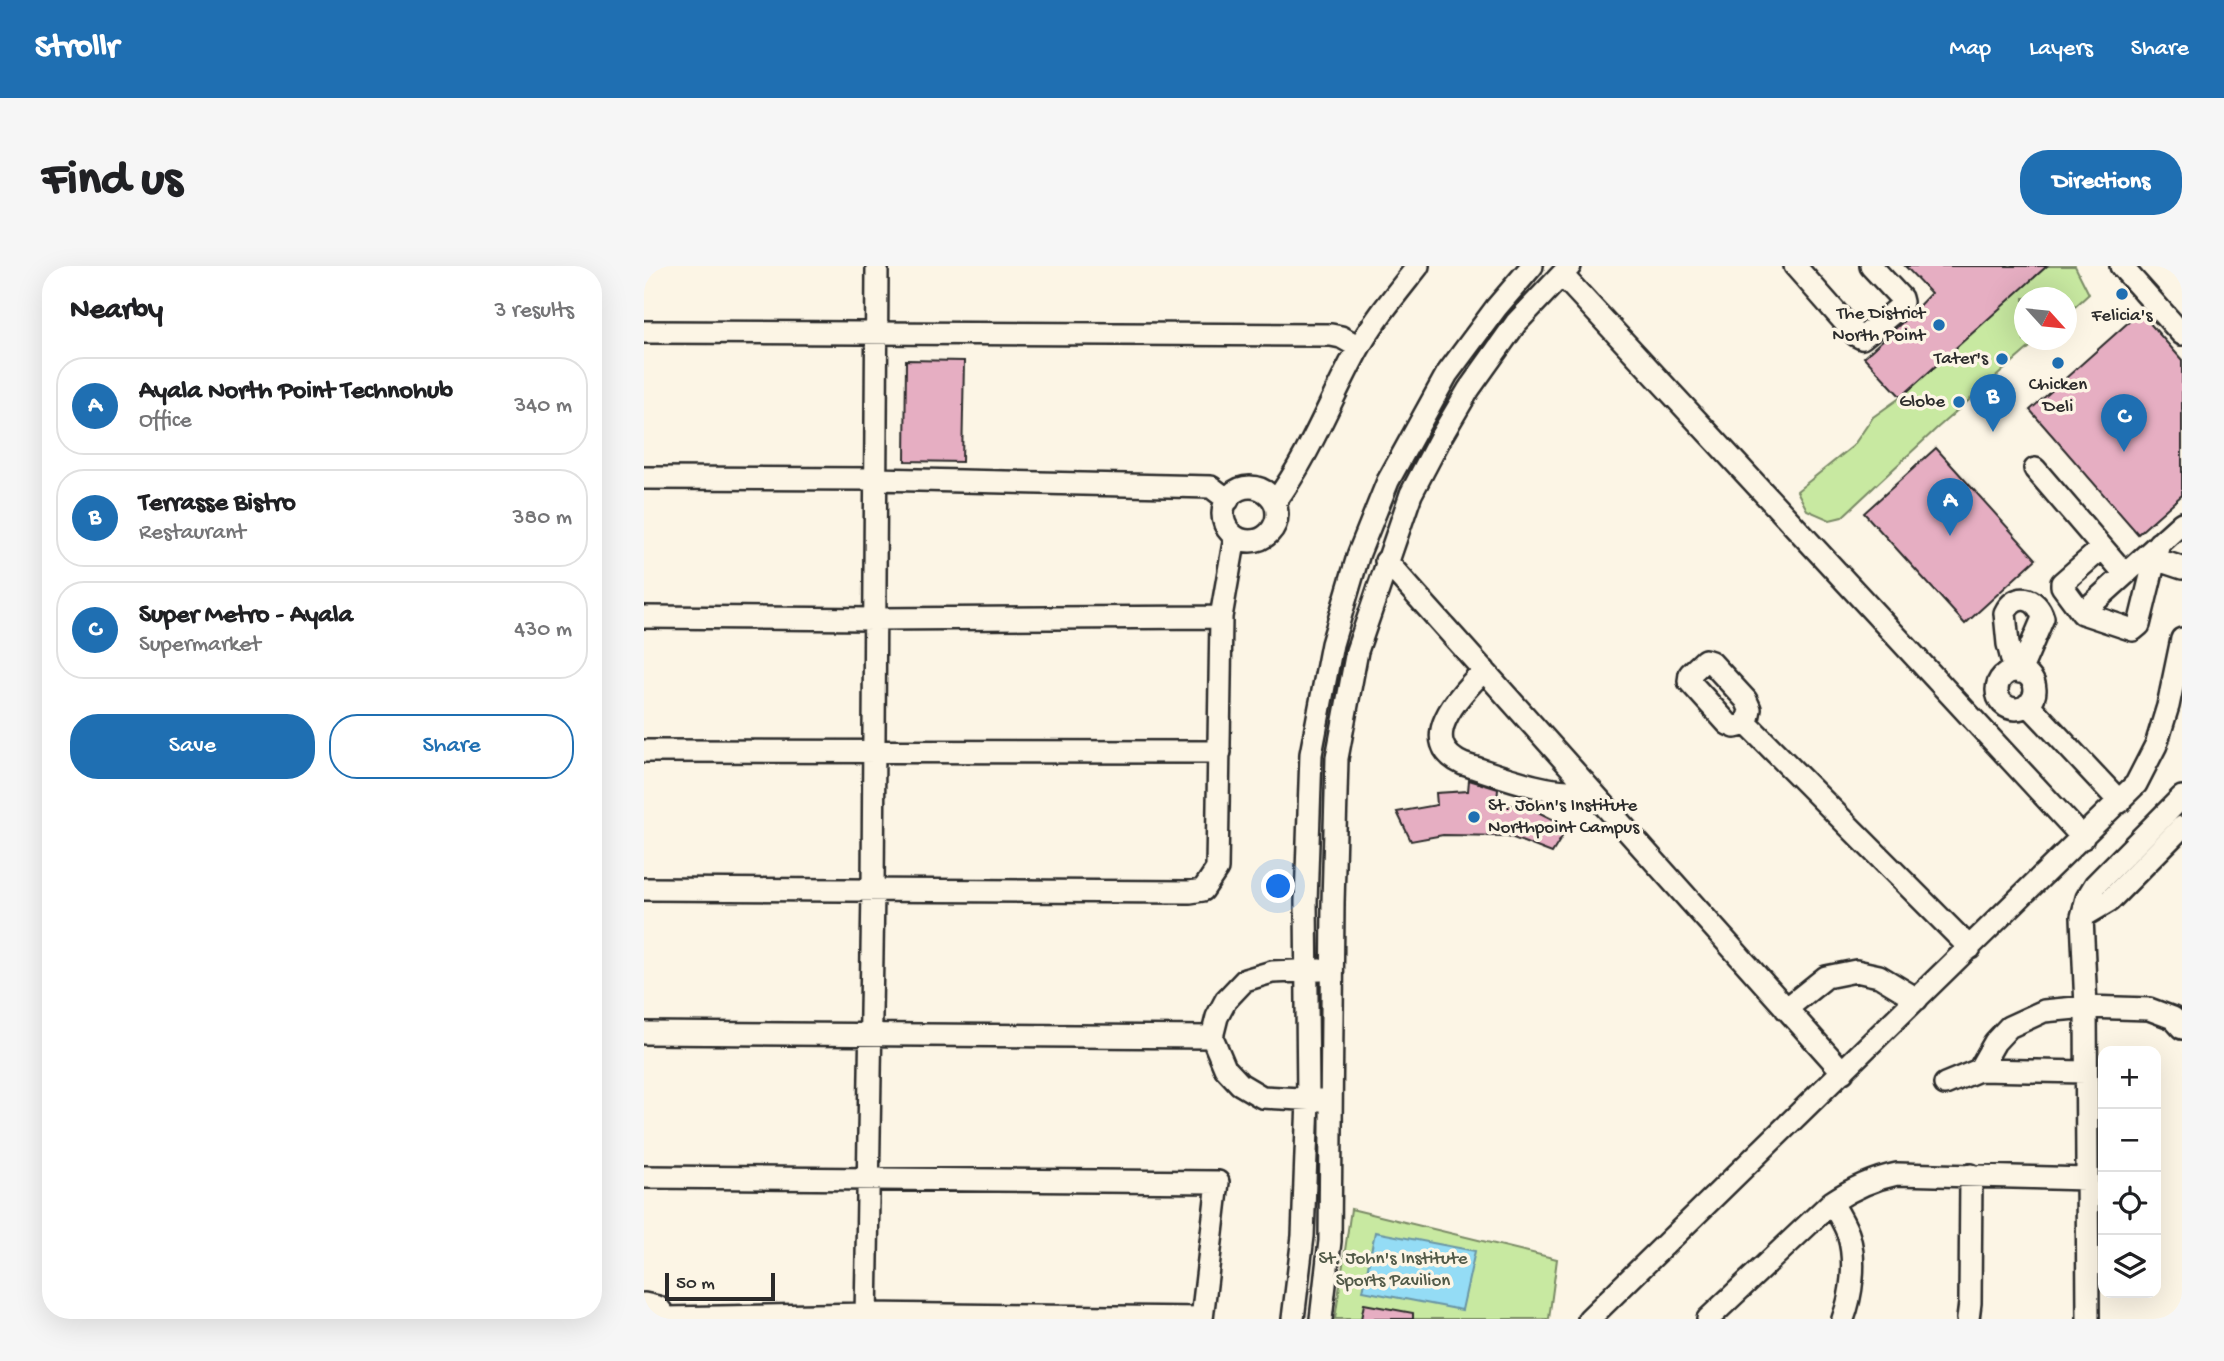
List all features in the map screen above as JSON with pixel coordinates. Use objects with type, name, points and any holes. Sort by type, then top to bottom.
[{"type":"street","points":[[866,1317],[873,890],[877,266]]},
{"type":"street","points":[[1275,502],[1306,452],[1359,347],[1418,266]]},
{"type":"street","points":[[1293,1319],[1303,1236],[1308,1099],[1306,902],[1311,754],[1332,644],[1359,552],[1388,481],[1447,374],[1496,308],[1532,266]]},
{"type":"street","points":[[1795,266],[1819,296],[1862,338],[1900,307],[1902,302],[1871,266]]},
{"type":"street","points":[[2120,266],[2182,334]]},
{"type":"street","points":[[1321,1319],[1330,1241],[1337,758],[1357,651],[1411,494],[1469,389],[1516,323],[1566,270],[2083,838]]},
{"type":"street","points":[[644,332],[1331,335],[1341,337],[1359,347]]},
{"type":"street","points":[[2035,468],[2125,574]]},
{"type":"street","points":[[644,478],[876,479],[1211,487],[1228,500]]},
{"type":"street","points":[[1247,487],[1265,491],[1275,502],[1278,518],[1270,532],[1253,541],[1243,541],[1235,537],[1226,527],[1223,515],[1228,500],[1235,492],[1247,487]]},
{"type":"street","points":[[2082,613],[2125,574],[2157,551],[2182,523]]},
{"type":"street","points":[[644,889],[1203,890],[1217,869],[1221,617],[1235,537]]},
{"type":"street","points":[[2102,548],[2062,584],[2082,613],[2133,629],[2137,628],[2157,551]]},
{"type":"street","points":[[2157,551],[2182,568]]},
{"type":"street","points":[[1386,561],[1843,1072]]},
{"type":"street","points":[[644,617],[1221,617]]},
{"type":"street","points":[[1589,1319],[2136,784],[2156,745],[2168,706],[2182,639]]},
{"type":"street","points":[[1484,670],[1453,708],[1440,733],[1443,750],[1452,759],[1463,764],[1548,788],[1568,792],[1579,790],[1584,782]]},
{"type":"street","points":[[2018,671],[2028,676],[2034,687],[2028,704],[2010,708],[2005,705],[1998,696],[2001,678],[2018,671]]},
{"type":"street","points":[[1323,686],[1348,691]]},
{"type":"street","points":[[2028,704],[2120,802]]},
{"type":"street","points":[[1747,723],[1970,948]]},
{"type":"street","points":[[644,751],[1220,752]]},
{"type":"street","points":[[2125,869],[2182,797]]},
{"type":"street","points":[[2088,1319],[2086,1007],[2082,917],[2087,898],[2095,885],[2179,835]]},
{"type":"street","points":[[1332,971],[1272,972],[1245,981],[1226,1000],[1217,1017],[1212,1037],[1225,1068],[1240,1084],[1262,1097],[1332,1100]]},
{"type":"street","points":[[1786,1009],[1826,977],[1856,971],[1879,976],[1917,999]]},
{"type":"street","points":[[1979,1070],[1994,1042],[2009,1027],[2044,1011],[2086,1007],[2149,1009],[2173,1018],[2182,1028]]},
{"type":"street","points":[[644,1033],[1212,1037]]},
{"type":"street","points":[[1944,1084],[1979,1070],[2085,1072]]},
{"type":"street","points":[[1708,1319],[1832,1202],[1854,1187],[1875,1178],[1897,1174],[2086,1180]]},
{"type":"street","points":[[1968,1319],[1971,1175]]},
{"type":"street","points":[[644,1177],[1218,1182],[1202,1318],[667,1319],[657,1307],[644,1304]]},
{"type":"street","points":[[1832,1202],[1849,1234],[1851,1247],[1851,1276],[1843,1319]]},
{"type":"green space","points":[[2047,266],[2075,266],[2089,294],[2077,305],[2077,287],[2024,287]]},
{"type":"green space","points":[[2014,296],[2014,350],[2027,350],[1936,429],[1842,517],[1830,520],[1807,510],[1797,491],[1853,446],[1873,417],[1901,397]]},
{"type":"green space","name":"St. John's Institute Sports Pavilion","points":[[1351,1209],[1557,1259],[1549,1319],[1335,1319]]},
{"type":"water","points":[[1375,1232],[1475,1251],[1462,1310],[1363,1291]]},
{"type":"building","name":"The District North Point","points":[[1905,266],[2047,266],[2024,287],[2014,287],[2014,296],[1901,397],[1864,357],[1931,293]]},
{"type":"building","points":[[2140,312],[2182,360],[2182,495],[2138,534],[2030,410]]},
{"type":"building","points":[[906,360],[964,361],[962,462],[905,461]]},
{"type":"building","points":[[1936,448],[2036,559],[1965,624],[1864,513]]},
{"type":"building","name":"St. John's Institute Northpoint Campus","points":[[1469,780],[1498,789],[1497,802],[1536,811],[1568,827],[1552,853],[1508,836],[1443,835],[1411,841],[1397,812],[1437,805],[1436,793],[1468,791]]},
{"type":"building","points":[[1364,1304],[1413,1313],[1413,1319],[1361,1319]]},
{"type":"place","name":"Felicia's","points":[[2122,294]]},
{"type":"place","name":"The District North Point","points":[[1939,325]]},
{"type":"place","name":"Tater's","points":[[2002,359]]},
{"type":"place","name":"Chicken Deli","points":[[2058,363]]},
{"type":"place","name":"Globe","points":[[1959,402]]},
{"type":"place","name":"Terrasse Bistro","points":[[1993,432]]},
{"type":"place","name":"Super Metro - Ayala","points":[[2124,452]]},
{"type":"place","name":"Ayala North Point Technohub","points":[[1950,536]]},
{"type":"place","name":"St. John's Institute Northpoint Campus","points":[[1474,817]]}]
